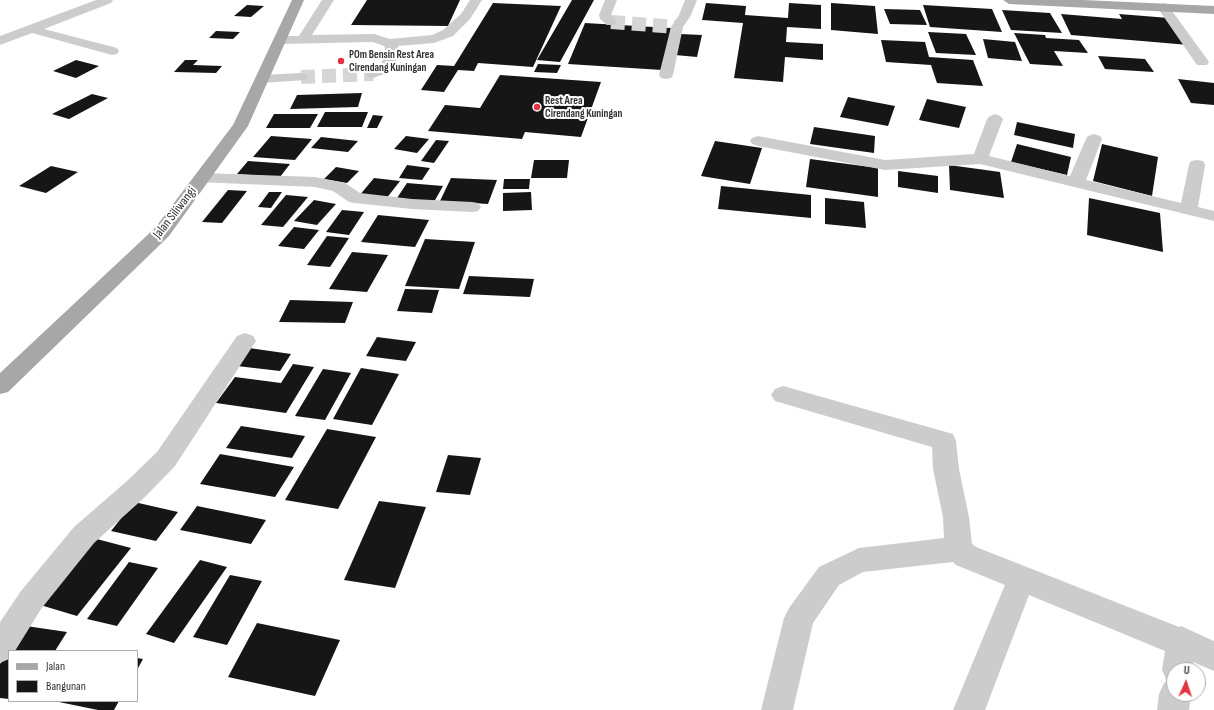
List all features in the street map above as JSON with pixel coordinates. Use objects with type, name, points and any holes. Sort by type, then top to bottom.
[{"type":"main road","name":"Jalan Siliwangi","points":[[0,386],[162,232],[240,126],[298,0]]},
{"type":"main road","points":[[1009,0],[1214,10]]},
{"type":"street","points":[[0,41],[107,0]]},
{"type":"street","points":[[303,39],[328,0]]},
{"type":"street","points":[[280,40],[374,38],[389,43],[434,39],[448,33],[466,16],[476,0]]},
{"type":"street","points":[[611,0],[605,14],[606,19],[611,22]]},
{"type":"street","points":[[666,75],[677,27],[685,15],[690,0]]},
{"type":"street","points":[[1163,7],[1202,62]]},
{"type":"street","points":[[31,29],[112,51]]},
{"type":"street","points":[[373,74],[384,71],[388,68],[392,48],[389,43]]},
{"type":"street","points":[[262,79],[301,78]]},
{"type":"street","points":[[980,159],[996,119]]},
{"type":"street","points":[[1076,183],[1094,139]]},
{"type":"street","points":[[758,141],[885,165],[980,159],[1214,216]]},
{"type":"street","points":[[1189,210],[1197,165]]},
{"type":"street","points":[[203,178],[314,182],[339,187],[355,198],[412,204],[472,207]]},
{"type":"street","points":[[0,648],[31,600],[84,535],[136,489],[166,459],[245,341]]},
{"type":"street","points":[[783,395],[944,441],[946,469],[956,517],[959,549],[966,556],[980,563],[1181,641],[1214,656]]},
{"type":"street","points":[[777,710],[800,618],[829,576],[859,560],[959,549]]},
{"type":"street","points":[[969,710],[1021,579]]},
{"type":"street","points":[[1179,662],[1181,641]]},
{"type":"building","points":[[367,0],[460,0],[448,26],[351,25]]},
{"type":"building","points":[[572,0],[594,0],[560,62],[537,60]]},
{"type":"building","name":"Rest Area Cirendang Kuningan","points":[[493,3],[561,6],[533,67],[478,63],[474,71],[458,70],[444,92],[421,90],[437,65],[454,66]]},
{"type":"building","points":[[706,3],[746,6],[745,15],[788,18],[789,3],[821,5],[821,29],[787,27],[786,42],[823,44],[823,60],[785,57],[783,82],[734,78],[743,23],[702,20]]},
{"type":"building","points":[[831,3],[875,6],[878,34],[831,30]]},
{"type":"building","points":[[247,5],[264,6],[251,17],[234,16]]},
{"type":"building","points":[[923,5],[992,9],[1002,32],[930,27]]},
{"type":"building","points":[[884,9],[920,10],[927,25],[890,24]]},
{"type":"building","points":[[1002,10],[1050,13],[1062,33],[1011,30]]},
{"type":"building","points":[[1061,14],[1122,19],[1119,14],[1169,18],[1189,45],[1071,35]]},
{"type":"building","points":[[585,23],[671,28],[662,70],[568,64]]},
{"type":"building","points":[[216,31],[240,32],[233,39],[209,38]]},
{"type":"building","points":[[928,32],[966,34],[976,55],[936,53]]},
{"type":"building","points":[[1014,33],[1045,35],[1046,38],[1079,40],[1088,53],[1054,51],[1063,66],[1030,64]]},
{"type":"building","points":[[680,34],[702,35],[697,57],[675,55]]},
{"type":"building","points":[[983,39],[1015,42],[1022,61],[988,58]]},
{"type":"building","points":[[881,40],[925,42],[929,57],[973,60],[983,86],[937,83],[931,65],[886,62]]},
{"type":"building","points":[[1098,56],[1145,59],[1154,72],[1105,69]]},
{"type":"building","points":[[76,60],[99,66],[76,78],[53,71]]},
{"type":"building","points":[[185,60],[198,60],[193,65],[222,66],[216,73],[174,72]]},
{"type":"building","points":[[538,64],[561,65],[557,73],[534,72]]},
{"type":"building","name":"Rest Area Cirendang Kuningan","points":[[500,75],[601,82],[581,137],[525,132],[522,139],[428,131],[445,105],[480,108]]},
{"type":"building","points":[[1178,79],[1214,83],[1214,105],[1191,103]]},
{"type":"building","points":[[362,93],[358,107],[290,109],[297,95]]},
{"type":"building","points":[[92,94],[108,98],[69,119],[52,114]]},
{"type":"building","points":[[848,97],[895,106],[888,126],[840,117]]},
{"type":"building","points":[[927,99],[966,107],[959,128],[919,120]]},
{"type":"building","points":[[325,112],[368,112],[362,127],[317,127]]},
{"type":"building","points":[[274,114],[318,114],[310,128],[266,128]]},
{"type":"building","points":[[373,115],[383,116],[377,128],[367,128]]},
{"type":"building","points":[[1017,122],[1075,134],[1073,148],[1014,135]]},
{"type":"building","points":[[814,127],[875,136],[874,153],[810,144]]},
{"type":"building","points":[[271,136],[312,139],[295,160],[253,157]]},
{"type":"building","points":[[406,136],[429,139],[417,153],[394,149]]},
{"type":"building","points":[[321,137],[358,141],[348,152],[311,148]]},
{"type":"building","points":[[436,140],[449,141],[434,163],[421,161]]},
{"type":"building","points":[[715,141],[762,148],[750,184],[701,176]]},
{"type":"building","points":[[1017,144],[1071,157],[1067,175],[1011,162]]},
{"type":"building","points":[[1102,144],[1158,157],[1152,196],[1093,181]]},
{"type":"building","points":[[810,159],[878,168],[878,197],[806,187]]},
{"type":"building","points":[[534,160],[569,160],[567,178],[531,178]]},
{"type":"building","points":[[248,161],[290,164],[280,177],[237,174]]},
{"type":"building","points":[[407,165],[430,168],[422,180],[399,178]]},
{"type":"building","points":[[949,165],[1000,172],[1004,198],[950,190]]},
{"type":"building","points":[[51,166],[78,172],[46,193],[19,186]]},
{"type":"building","points":[[336,167],[359,171],[347,183],[324,179]]},
{"type":"building","points":[[898,171],[938,176],[938,193],[898,187]]},
{"type":"building","points":[[374,178],[400,181],[386,199],[359,196]]},
{"type":"building","points":[[451,178],[497,180],[488,204],[440,201]]},
{"type":"building","points":[[504,179],[530,179],[529,189],[503,189]]},
{"type":"building","points":[[407,183],[443,186],[434,202],[397,198]]},
{"type":"building","points":[[721,186],[811,195],[811,218],[718,209]]},
{"type":"building","points":[[228,190],[247,191],[222,223],[202,222]]},
{"type":"building","points":[[269,192],[282,192],[271,208],[258,207]]},
{"type":"building","points":[[531,192],[532,210],[503,211],[503,193]]},
{"type":"building","points":[[286,195],[308,197],[283,227],[261,225]]},
{"type":"building","points":[[825,198],[864,202],[866,228],[825,224]]},
{"type":"building","points":[[1089,198],[1160,213],[1163,252],[1087,235]]},
{"type":"building","points":[[314,200],[336,204],[317,225],[294,221]]},
{"type":"building","points":[[342,210],[364,212],[349,235],[326,232]]},
{"type":"building","points":[[378,215],[429,220],[415,247],[361,242]]},
{"type":"building","points":[[294,227],[319,230],[304,249],[278,246]]},
{"type":"building","points":[[327,236],[349,238],[330,267],[307,265]]},
{"type":"building","points":[[425,239],[475,242],[459,289],[405,286]]},
{"type":"building","points":[[352,252],[388,255],[367,292],[329,289]]},
{"type":"building","points":[[469,276],[534,279],[530,297],[463,294]]},
{"type":"building","points":[[405,289],[439,290],[432,313],[397,311]]},
{"type":"building","points":[[290,300],[353,302],[345,323],[279,322]]},
{"type":"building","points":[[377,337],[416,342],[406,361],[366,356]]},
{"type":"building","points":[[249,348],[291,354],[280,371],[237,366]]},
{"type":"building","points":[[293,364],[314,367],[286,413],[216,403],[235,377],[281,383]]},
{"type":"building","points":[[361,368],[399,374],[372,425],[333,419]]},
{"type":"building","points":[[323,369],[351,373],[325,420],[295,416]]},
{"type":"building","points":[[241,426],[305,436],[292,458],[226,448]]},
{"type":"building","points":[[327,429],[376,437],[338,509],[285,500]]},
{"type":"building","points":[[220,454],[294,467],[275,497],[200,484]]},
{"type":"building","points":[[448,455],[481,458],[470,495],[436,492]]},
{"type":"building","points":[[379,501],[426,507],[395,588],[344,580]]},
{"type":"building","points":[[134,502],[178,512],[156,541],[111,531]]},
{"type":"building","points":[[197,506],[266,520],[251,544],[180,530]]},
{"type":"building","points":[[93,538],[131,548],[77,616],[37,604]]},
{"type":"building","points":[[200,560],[227,567],[174,643],[146,634]]},
{"type":"building","points":[[129,562],[158,568],[117,626],[87,619]]},
{"type":"building","points":[[230,575],[262,581],[227,645],[193,637]]},
{"type":"building","points":[[257,623],[340,640],[315,696],[228,677]]},
{"type":"building","points":[[26,626],[67,632],[56,650],[10,650]]},
{"type":"building","points":[[8,652],[8,699],[0,698],[0,664]]},
{"type":"building","points":[[138,658],[143,659],[138,668]]},
{"type":"building","points":[[59,702],[118,702],[114,710],[98,710]]},
{"type":"tunnel","points":[[611,22],[677,27]]},
{"type":"tunnel","points":[[301,77],[373,74]]},
{"type":"place","name":"POm Bensin Rest Area Cirendang Kuningan","points":[[341,61]]},
{"type":"place","name":"Rest Area Cirendang Kuningan","points":[[537,107]]}]
